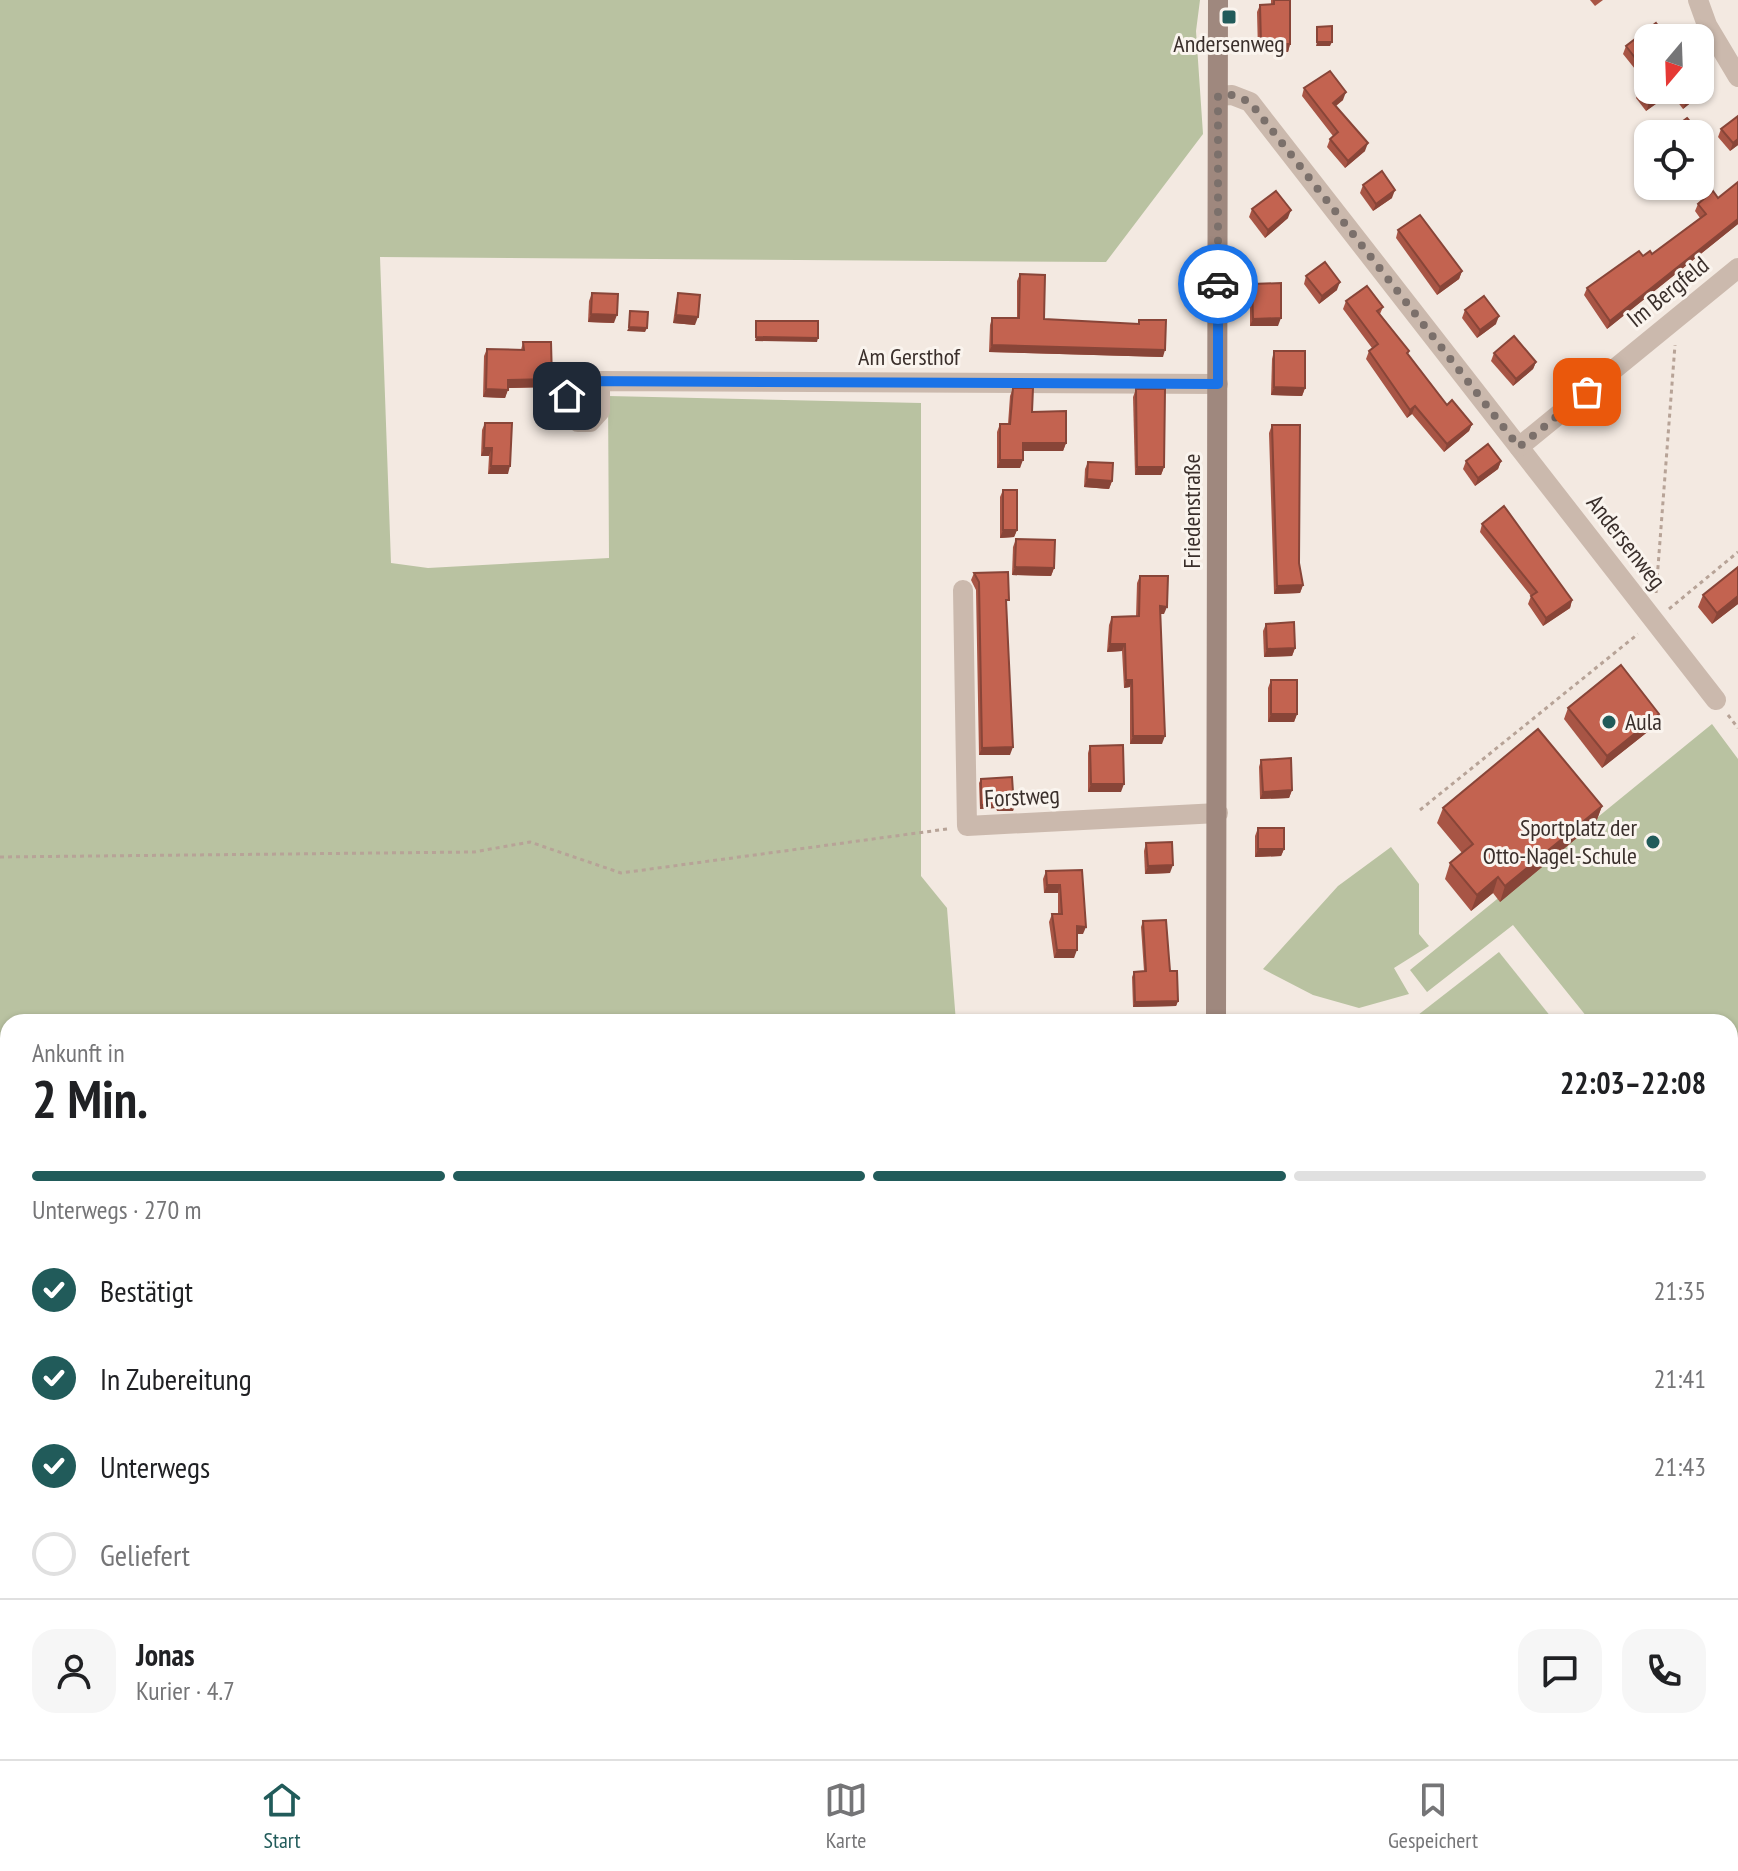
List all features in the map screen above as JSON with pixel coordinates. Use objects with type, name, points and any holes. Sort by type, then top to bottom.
[{"type":"main road","name":"Friedenstraße","points":[[1216,1014],[1218,0]]},
{"type":"street","points":[[1698,0],[1707,25],[1738,77]]},
{"type":"street","name":"Andersenweg","points":[[1218,96],[1232,95],[1250,102],[1716,700]]},
{"type":"street","name":"Im Bergfeld","points":[[1519,447],[1738,268]]},
{"type":"street","name":"Am Gersthof","points":[[600,381],[1218,384]]},
{"type":"street","name":"Forstweg","points":[[963,590],[967,826],[1218,813]]},
{"type":"path","points":[[1654,621],[1677,318]]},
{"type":"path","points":[[1420,810],[1738,552]]},
{"type":"path","points":[[0,857],[474,852],[530,842],[621,873],[967,826]]},
{"type":"green space","points":[[0,0],[1200,0],[1196,31],[1203,134],[1106,262],[380,257],[391,563],[428,568],[609,558],[608,396],[921,403],[921,876],[947,908],[955,1014],[0,1014]]},
{"type":"green space","name":"Sportplatz der Otto-Nagel-Schule","points":[[1712,724],[1738,759],[1738,1014],[1585,1014],[1513,925],[1427,992],[1410,970]]},
{"type":"green space","points":[[1391,847],[1419,884],[1419,934],[1429,946],[1394,968],[1409,994],[1359,1008],[1313,995],[1263,969],[1338,886]]},
{"type":"green space","points":[[1499,952],[1549,1014],[1419,1014]]},
{"type":"building","points":[[1274,0],[1290,0],[1290,44],[1261,44],[1260,5],[1274,4]]},
{"type":"building","points":[[1332,26],[1332,42],[1317,42],[1317,27]]},
{"type":"building","points":[[1634,40],[1634,57],[1626,46]]},
{"type":"building","points":[[1330,71],[1346,92],[1333,103],[1368,143],[1348,161],[1330,139],[1338,132],[1304,88]]},
{"type":"building","points":[[1738,116],[1738,139],[1733,143],[1721,129]]},
{"type":"building","points":[[1382,171],[1395,190],[1376,204],[1363,185]]},
{"type":"building","points":[[1738,182],[1738,219],[1610,321],[1587,288],[1639,251],[1643,256],[1650,251],[1652,254],[1706,214],[1698,204],[1703,200],[1714,200],[1714,192],[1718,198]]},
{"type":"building","points":[[1276,191],[1291,210],[1268,230],[1252,209]]},
{"type":"building","points":[[1420,215],[1462,271],[1440,287],[1398,230]]},
{"type":"building","points":[[1325,262],[1340,282],[1322,296],[1306,276]]},
{"type":"building","points":[[1020,274],[1045,275],[1044,319],[1139,324],[1139,320],[1166,320],[1165,350],[992,345],[992,318],[1019,318]]},
{"type":"building","points":[[1281,283],[1281,318],[1253,319],[1252,284]]},
{"type":"building","points":[[1367,286],[1383,307],[1377,311],[1409,351],[1407,353],[1447,405],[1452,400],[1472,424],[1447,444],[1415,406],[1410,410],[1369,351],[1378,344],[1346,301]]},
{"type":"building","points":[[592,293],[618,294],[617,315],[591,314]]},
{"type":"building","points":[[678,293],[700,295],[698,317],[676,315]]},
{"type":"building","points":[[1484,296],[1499,316],[1480,330],[1465,310]]},
{"type":"building","points":[[630,311],[648,312],[647,328],[629,327]]},
{"type":"building","points":[[756,321],[818,321],[818,338],[756,337]]},
{"type":"building","points":[[1514,336],[1536,362],[1516,379],[1494,353]]},
{"type":"building","points":[[523,342],[551,342],[552,379],[508,380],[508,390],[486,389],[487,349],[524,350]]},
{"type":"building","points":[[1274,351],[1305,351],[1305,388],[1274,387]]},
{"type":"building","points":[[1013,388],[1033,388],[1032,412],[1066,411],[1066,443],[1023,443],[1023,460],[1000,460],[1000,424],[1010,424]]},
{"type":"building","points":[[1136,389],[1165,389],[1164,467],[1137,467]]},
{"type":"building","points":[[485,423],[512,423],[510,466],[491,466],[492,448],[484,448]]},
{"type":"building","points":[[1272,425],[1300,425],[1299,563],[1303,585],[1277,586]]},
{"type":"building","points":[[1488,444],[1501,461],[1478,478],[1466,461]]},
{"type":"building","points":[[1088,462],[1113,463],[1112,481],[1087,479]]},
{"type":"building","points":[[1003,490],[1017,490],[1017,530],[1003,530]]},
{"type":"building","points":[[1504,506],[1572,600],[1546,618],[1531,596],[1537,592],[1482,524]]},
{"type":"building","points":[[1016,539],[1055,540],[1054,568],[1015,567]]},
{"type":"building","points":[[1738,567],[1738,596],[1717,613],[1703,595]]},
{"type":"building","points":[[1008,572],[1009,600],[1006,600],[1013,747],[982,748],[979,582],[974,573]]},
{"type":"building","points":[[1140,576],[1168,576],[1167,607],[1160,606],[1165,736],[1133,736],[1132,680],[1126,680],[1125,644],[1110,644],[1112,617],[1139,616]]},
{"type":"building","points":[[1294,622],[1295,648],[1267,649],[1266,624]]},
{"type":"building","name":"Aula","points":[[1621,665],[1659,714],[1607,756],[1568,708]]},
{"type":"building","points":[[1271,680],[1297,680],[1297,714],[1271,714]]},
{"type":"building","points":[[1538,729],[1602,806],[1505,886],[1498,877],[1477,895],[1450,863],[1473,844],[1443,808]]},
{"type":"building","points":[[1123,745],[1124,784],[1091,784],[1090,746]]},
{"type":"building","points":[[1291,758],[1292,790],[1263,792],[1261,760]]},
{"type":"building","points":[[1012,777],[1014,807],[981,805],[981,779]]},
{"type":"building","points":[[1258,828],[1284,828],[1284,849],[1258,849]]},
{"type":"building","points":[[1172,842],[1173,865],[1148,866],[1146,843]]},
{"type":"building","points":[[1082,870],[1086,927],[1077,926],[1077,950],[1057,950],[1052,914],[1062,914],[1060,885],[1047,885],[1046,871]]},
{"type":"building","points":[[1166,920],[1170,971],[1177,971],[1178,1001],[1135,1002],[1134,972],[1146,971],[1143,921]]},
{"type":"way so far","points":[[1218,284],[1218,96],[1232,95],[1250,102],[1519,447],[1587,392]]},
{"type":"place","name":"Andersenweg","points":[[1229,17]]},
{"type":"place","name":"Aula","points":[[1609,722]]},
{"type":"place","name":"Sportplatz der Otto-Nagel-Schule","points":[[1653,842]]},
{"type":"route","points":[[567,396],[574,381],[1218,384],[1218,284]]}]
